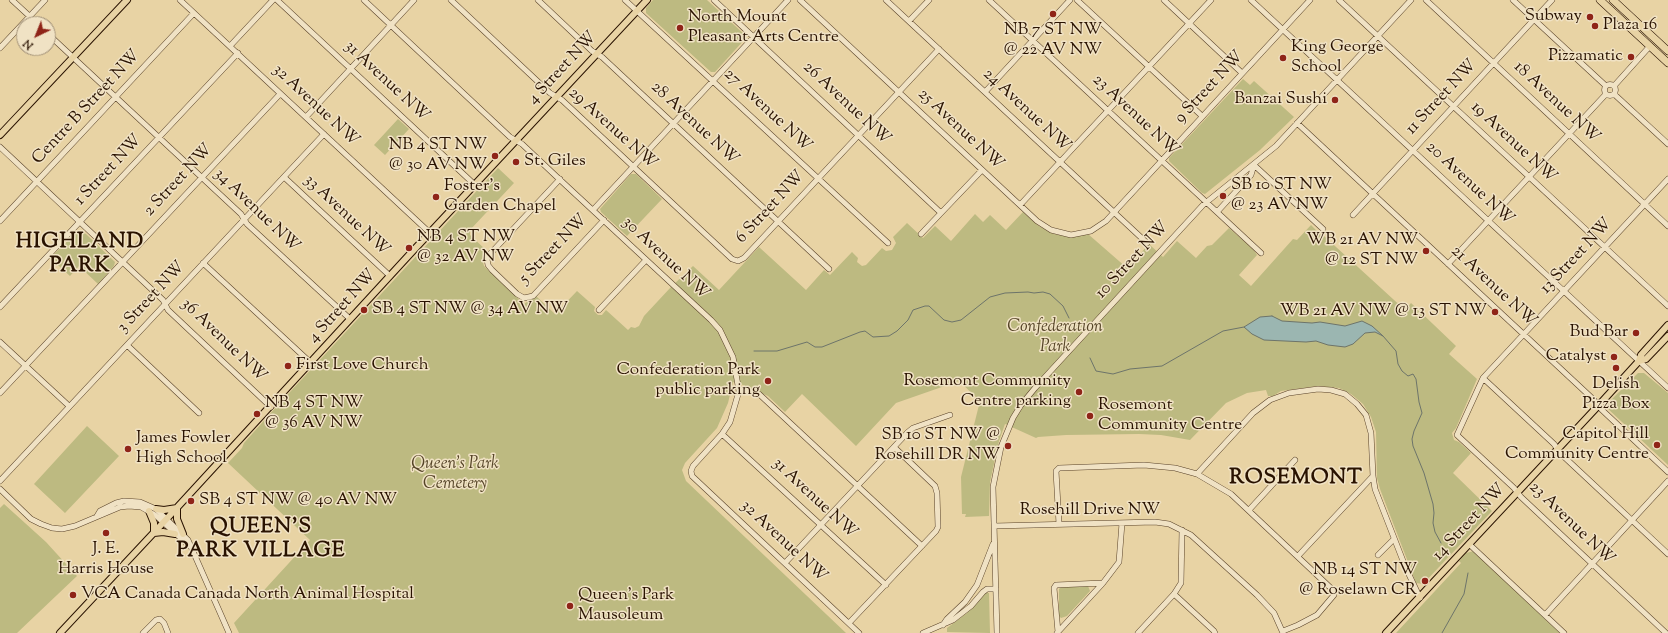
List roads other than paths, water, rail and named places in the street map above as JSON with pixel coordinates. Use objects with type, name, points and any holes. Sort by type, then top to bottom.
[{"type":"highway","points":[[1600,0],[1668,64]]},
{"type":"highway","points":[[1613,0],[1668,51]]},
{"type":"main road","points":[[0,135],[127,0]]},
{"type":"main road","name":"4 Street NW","points":[[60,633],[178,508],[350,319],[647,0]]},
{"type":"main road","name":"14 Street NW","points":[[1386,633],[1598,406],[1639,361],[1641,355],[1668,325]]},
{"type":"main road","name":"14 Street NW","points":[[1639,361],[1646,360],[1668,336]]},
{"type":"main road","points":[[156,509],[164,510],[178,508],[177,519],[183,534]]},
{"type":"main road","points":[[149,510],[154,523],[154,533],[165,532],[175,534]]},
{"type":"street","points":[[12,0],[29,16],[45,0]]},
{"type":"street","name":"32 Avenue NW","points":[[180,0],[430,233]]},
{"type":"street","points":[[230,46],[273,0]]},
{"type":"street","name":"31 Avenue NW","points":[[277,0],[475,185]]},
{"type":"street","name":"30 Avenue NW","points":[[364,0],[510,137],[516,140],[560,179],[711,320],[720,330],[733,357],[739,391]]},
{"type":"street","points":[[306,117],[414,0]]},
{"type":"street","name":"29 Avenue NW","points":[[451,0],[550,93],[557,97],[732,259],[738,261]]},
{"type":"street","name":"28 Avenue NW","points":[[538,0],[829,269]]},
{"type":"street","name":"27 Avenue NW","points":[[625,0],[888,243]]},
{"type":"street","name":"26 Avenue NW","points":[[714,0],[941,213]]},
{"type":"street","name":"5 Street NW","points":[[593,210],[788,0]]},
{"type":"street","name":"25 Avenue NW","points":[[800,0],[982,170],[1046,227],[1056,232],[1071,235],[1087,232],[1095,229],[1106,221],[1113,212]]},
{"type":"street","name":"24 Avenue NW","points":[[886,0],[1147,243]]},
{"type":"street","points":[[909,21],[929,0]]},
{"type":"street","name":"23 Avenue NW","points":[[989,0],[1261,253]]},
{"type":"street","points":[[985,92],[1070,0]]},
{"type":"street","points":[[1077,0],[1202,116]]},
{"type":"street","points":[[1164,0],[1242,73]]},
{"type":"street","points":[[1020,205],[1211,0]]},
{"type":"street","name":"20 Avenue NW","points":[[1252,0],[1668,388]]},
{"type":"street","name":"9 Street NW","points":[[1113,212],[1310,0]]},
{"type":"street","name":"19 Avenue NW","points":[[1339,0],[1668,306]]},
{"type":"street","name":"10 Street NW","points":[[923,633],[940,628],[949,623],[966,611],[987,589],[996,589],[993,486],[997,463],[1006,434],[1022,405],[1034,388],[1207,202],[1276,146],[1411,0]]},
{"type":"street","name":"18 Avenue NW","points":[[1426,0],[1668,226]]},
{"type":"street","points":[[1513,0],[1606,86]]},
{"type":"street","name":"11 Street NW","points":[[1353,215],[1552,0]]},
{"type":"street","name":"Centre B Street NW","points":[[0,221],[194,13]]},
{"type":"street","points":[[0,48],[16,30]]},
{"type":"street","name":"34 Avenue NW","points":[[56,41],[241,214],[244,219],[350,319]]},
{"type":"street","points":[[1614,86],[1650,46]]},
{"type":"street","name":"6 Street NW","points":[[738,261],[744,258],[939,49]]},
{"type":"street","name":"1 Street NW","points":[[0,307],[238,53]]},
{"type":"street","points":[[1606,86],[1610,84],[1614,86]]},
{"type":"street","points":[[1606,86],[1604,90],[1606,94]]},
{"type":"street","points":[[1614,86],[1616,90],[1614,94]]},
{"type":"street","name":"2 Street NW","points":[[0,393],[280,94]]},
{"type":"street","points":[[1448,264],[1606,94]]},
{"type":"street","points":[[1606,94],[1610,96],[1614,94]]},
{"type":"street","points":[[1614,94],[1668,144]]},
{"type":"street","name":"21 Avenue NW","points":[[1297,123],[1524,334],[1668,472]]},
{"type":"street","name":"3 Street NW","points":[[0,480],[324,134]]},
{"type":"street","name":"36 Avenue NW","points":[[0,147],[163,300],[168,310],[271,407]]},
{"type":"street","points":[[1254,165],[1323,229]]},
{"type":"street","name":"10 Street NW","points":[[1217,212],[1251,175],[1254,165]]},
{"type":"street","points":[[921,234],[982,170]]},
{"type":"street","name":"33 Avenue NW","points":[[284,177],[390,276]]},
{"type":"street","name":"5 Street NW","points":[[560,179],[487,259],[488,265],[492,270],[516,294],[524,298],[532,296],[604,220]]},
{"type":"street","name":"13 Street NW","points":[[1457,435],[1483,378],[1668,179]]},
{"type":"street","points":[[599,310],[646,260]]},
{"type":"street","points":[[203,263],[310,363]]},
{"type":"street","points":[[0,342],[69,406]]},
{"type":"street","points":[[126,345],[199,413]]},
{"type":"street","points":[[1483,378],[1668,554]]},
{"type":"street","points":[[1197,474],[1260,407],[1270,400],[1289,393],[1318,389],[1331,390],[1345,394],[1357,404],[1366,415],[1371,433],[1375,488],[1414,588],[1420,598]]},
{"type":"street","points":[[722,434],[730,422],[739,391],[749,391],[760,394],[858,484],[922,546]]},
{"type":"street","points":[[785,564],[858,484],[913,428],[950,414]]},
{"type":"street","name":"32 Avenue NW","points":[[722,434],[693,466],[691,470],[692,476],[859,633]]},
{"type":"street","name":"31 Avenue NW","points":[[722,434],[886,585]]},
{"type":"street","name":"23 Avenue NW","points":[[1457,435],[1666,633]]},
{"type":"street","points":[[849,624],[936,531],[938,527],[937,493],[935,486],[894,447]]},
{"type":"street","points":[[1249,510],[1295,460]]},
{"type":"street","points":[[1059,524],[1056,471],[1059,468],[1144,465],[1175,468],[1197,474],[1231,494],[1334,591],[1334,595],[1317,615],[1283,632]]},
{"type":"street","points":[[1298,556],[1373,476]]},
{"type":"street","points":[[1544,614],[1668,482]]},
{"type":"street","points":[[0,490],[31,519],[46,526],[57,528],[71,527],[125,506],[136,506],[149,510],[183,534],[188,540],[229,633]]},
{"type":"street","points":[[97,516],[100,511],[116,503],[124,501],[140,502],[156,509],[175,534],[190,546]]},
{"type":"street","name":"Rosehill Drive NW","points":[[994,526],[1155,522],[1169,524],[1198,540],[1257,595],[1274,613],[1283,632]]},
{"type":"street","points":[[1057,632],[1103,583],[1119,562],[1122,523]]},
{"type":"street","points":[[1138,633],[1174,594],[1181,583],[1182,530]]},
{"type":"street","points":[[1378,555],[1394,539]]},
{"type":"street","name":"10 Street NW","points":[[940,628],[965,602],[977,585],[994,540]]},
{"type":"street","points":[[1469,544],[1564,633]]},
{"type":"street","points":[[1057,632],[1054,588],[1056,585],[1060,583],[1103,583]]},
{"type":"street","points":[[996,589],[997,633]]},
{"type":"street","points":[[1174,594],[1215,633]]},
{"type":"street","points":[[143,633],[156,620],[160,620],[168,633]]},
{"type":"water","points":[[1272,316],[1282,321],[1312,323],[1320,322],[1345,326],[1362,321],[1372,326],[1383,336],[1375,332],[1365,333],[1353,344],[1345,347],[1328,345],[1316,341],[1264,340],[1252,334],[1244,327],[1260,317]]},
{"type":"waterway","points":[[754,351],[777,351],[807,342],[815,347],[822,347],[865,331],[873,337],[889,336],[897,331],[908,320],[913,310],[925,306],[929,306],[944,320],[952,322],[961,320],[990,297],[1005,293],[1043,292],[1050,294],[1063,306],[1069,318]]},
{"type":"waterway","points":[[1090,358],[1096,371],[1113,374],[1130,369],[1162,366],[1223,331],[1244,327]]},
{"type":"waterway","points":[[1383,336],[1396,351],[1398,364],[1402,371],[1408,376],[1413,374],[1416,379],[1422,413],[1414,431],[1412,439],[1413,446],[1424,473],[1433,504],[1433,523],[1435,532],[1441,543]]},
{"type":"waterway","points":[[1442,633],[1464,594],[1468,573]]},
{"type":"place","name":"NB 7 ST NW @ 22 AV NW","points":[[1053,14]]},
{"type":"place","name":"Subway","points":[[1590,17]]},
{"type":"place","name":"Plaza 16","points":[[1595,26]]},
{"type":"place","name":"North Mount Pleasant Arts Centre","points":[[680,28]]},
{"type":"place","name":"Pizzamatic","points":[[1631,57]]},
{"type":"place","name":"King George School","points":[[1283,58]]},
{"type":"place","name":"Banzai Sushi","points":[[1335,100]]},
{"type":"place","name":"NB 4 ST NW @ 30 AV NW","points":[[495,156]]},
{"type":"place","name":"St. Giles","points":[[516,162]]},
{"type":"place","name":"SB 10 ST NW @ 23 AV NW","points":[[1223,196]]},
{"type":"place","name":"Foster's Garden Chapel","points":[[436,197]]},
{"type":"place","name":"NB 4 ST NW @ 32 AV NW","points":[[409,248]]},
{"type":"place","name":"WB 21 AV NW @ 12 ST NW","points":[[1426,251]]},
{"type":"place","name":"SB 4 ST NW @ 34 AV NW","points":[[364,310]]},
{"type":"place","name":"WB 21 AV NW @ 13 ST NW","points":[[1495,312]]},
{"type":"place","name":"Bud Bar","points":[[1636,333]]},
{"type":"place","name":"Catalyst","points":[[1614,357]]},
{"type":"place","name":"First Love Church","points":[[288,366]]},
{"type":"place","name":"Delish Pizza Box","points":[[1616,368]]},
{"type":"place","name":"Confederation Park public parking","points":[[768,381]]},
{"type":"place","name":"Rosemont Community Centre parking","points":[[1079,392]]},
{"type":"place","name":"NB 4 ST NW @ 36 AV NW","points":[[257,414]]},
{"type":"place","name":"Rosemont Community Centre","points":[[1090,416]]},
{"type":"place","name":"Capitol Hill Community Centre","points":[[1657,445]]},
{"type":"place","name":"SB 10 ST NW @ Rosehill DR NW","points":[[1008,446]]},
{"type":"place","name":"James Fowler High School","points":[[128,449]]},
{"type":"place","name":"SB 4 ST NW @ 40 AV NW","points":[[191,501]]},
{"type":"place","name":"J. E. Harris House","points":[[106,533]]},
{"type":"place","name":"NB 14 ST NW @ Roselawn CR","points":[[1425,581]]},
{"type":"place","name":"VCA Canada Canada North Animal Hospital","points":[[73,595]]},
{"type":"place","name":"Queen's Park Mausoleum","points":[[570,606]]},
{"type":"district","name":"HIGHLAND PARK","points":[[80,255]]},
{"type":"district","name":"ROSEMONT","points":[[1296,479]]},
{"type":"district","name":"QUEEN'S PARK VILLAGE","points":[[261,540]]},
{"type":"park label","name":"Confederation Park","points":[[1055,338]]},
{"type":"park label","name":"Queen's Park Cemetery","points":[[455,475]]}]
